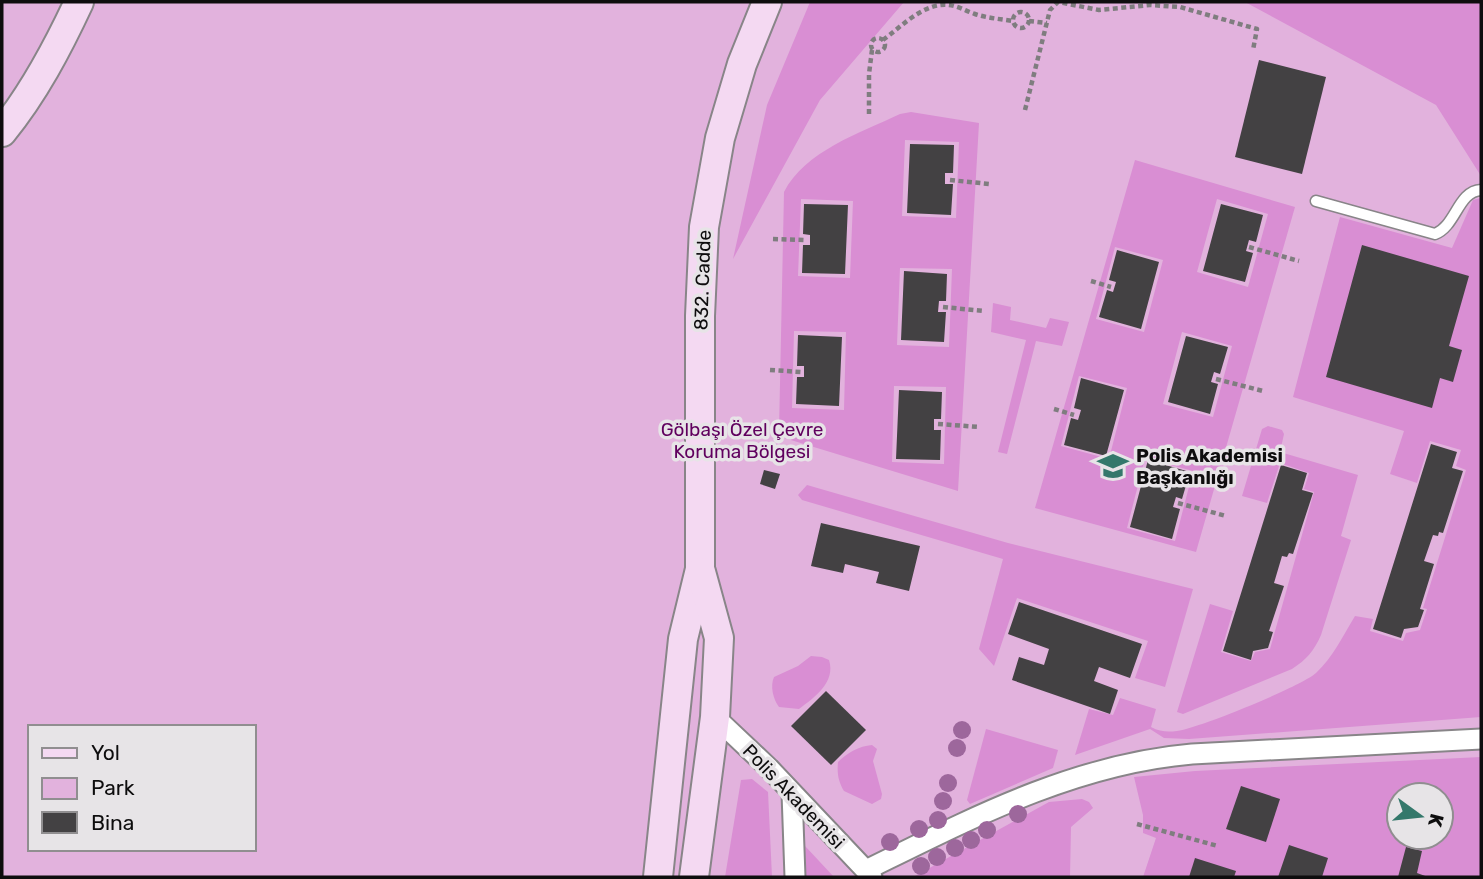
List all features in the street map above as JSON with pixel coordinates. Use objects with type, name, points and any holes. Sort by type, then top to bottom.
[{"type":"street","points":[[2,132],[48,62],[79,2]]},
{"type":"street","name":"832. Cadde","points":[[658,877],[683,639],[700,569],[700,316],[704,227],[720,138],[742,64],[767,2]]},
{"type":"street","name":"832. Cadde","points":[[694,877],[715,716],[719,638],[700,569]]},
{"type":"street","name":"Polis Akademisi","points":[[715,716],[869,874]]},
{"type":"street","points":[[869,874],[1022,796],[1070,779],[1138,761],[1192,754],[1481,739]]},
{"type":"street","points":[[792,793],[795,877]]},
{"type":"lane","points":[[1315,201],[1434,234],[1443,231],[1450,224],[1468,195],[1475,190],[1481,190]]},
{"type":"path","points":[[1025,110],[1050,10],[1058,2],[1099,10],[1165,5],[1198,10],[1257,29],[1253,50]]},
{"type":"path","points":[[869,114],[869,74],[873,50],[871,43],[874,39],[883,40],[918,14],[935,6],[951,5],[974,14],[1013,20],[1019,29],[1027,26],[1029,21],[1027,14],[1022,12],[1014,15],[1013,20]]},
{"type":"path","points":[[1029,21],[1047,23]]},
{"type":"path","points":[[873,50],[883,50],[883,40]]},
{"type":"path","points":[[950,180],[989,184]]},
{"type":"path","points":[[773,239],[805,240]]},
{"type":"path","points":[[1250,247],[1299,261]]},
{"type":"path","points":[[1091,281],[1111,287]]},
{"type":"path","points":[[943,307],[984,311]]},
{"type":"path","points":[[770,370],[801,372]]},
{"type":"path","points":[[1216,379],[1263,391]]},
{"type":"path","points":[[1054,410],[1074,415]]},
{"type":"path","points":[[938,424],[980,427]]},
{"type":"path","points":[[1178,503],[1226,516]]},
{"type":"path","points":[[1137,824],[1218,846]]},
{"type":"green space","name":"Gölbaşı Özel Çevre Koruma Bölgesi","points":[[2,2],[1481,2],[1481,877],[2,877]]},
{"type":"shaded area","points":[[810,2],[904,2],[820,100],[733,259],[767,105]]},
{"type":"shaded area","points":[[1245,2],[1481,2],[1481,176],[1436,105]]},
{"type":"shaded area","points":[[911,112],[979,123],[958,491],[781,437],[779,432],[784,192],[793,178],[819,154],[900,114]],"holes":[[[905,140],[959,142],[956,218],[902,216]],[[801,199],[853,201],[850,278],[798,276]],[[900,268],[952,269],[949,347],[897,345]],[[794,331],[846,332],[844,410],[792,408]],[[894,386],[946,387],[944,464],[892,462]]]},
{"type":"shaded area","points":[[1135,160],[1295,207],[1196,552],[1035,508]],"holes":[[[1217,199],[1268,214],[1248,287],[1197,272]],[[1115,247],[1163,260],[1144,332],[1096,319]],[[1182,332],[1232,346],[1213,417],[1163,404]],[[1079,376],[1127,388],[1109,459],[1061,446]],[[1145,458],[1193,471],[1175,541],[1127,528]]]},
{"type":"shaded area","points":[[1481,198],[1481,717],[1189,739],[1164,738],[1150,729],[1075,755],[1089,709],[1113,715],[1120,698],[1156,709],[1151,727],[1177,731],[1249,706],[1291,688],[1316,673],[1328,660],[1355,616],[1373,619],[1370,631],[1403,641],[1406,633],[1420,630],[1427,609],[1423,608],[1466,470],[1456,466],[1461,450],[1430,441],[1417,483],[1390,474],[1404,431],[1293,397],[1340,217],[1452,248],[1473,200]]},
{"type":"shaded area","points":[[993,303],[1011,307],[1010,320],[1046,328],[1050,318],[1069,322],[1062,346],[1036,341],[1007,454],[998,452],[1026,340],[991,332]]},
{"type":"shaded area","points":[[1268,426],[1282,430],[1284,434],[1280,452],[1358,475],[1341,536],[1351,540],[1321,635],[1305,659],[1292,669],[1183,714],[1177,712],[1210,604],[1233,611],[1221,652],[1251,661],[1255,652],[1270,649],[1314,492],[1304,489],[1309,473],[1280,463],[1267,503],[1242,496],[1262,429]]},
{"type":"shaded area","points":[[807,485],[1008,543],[1193,589],[1165,687],[1135,678],[1148,641],[1017,598],[994,666],[979,649],[1003,559],[802,500],[798,495]]},
{"type":"shaded area","points":[[811,656],[829,660],[830,675],[827,682],[799,709],[779,707],[773,692],[774,677],[798,666]]},
{"type":"shaded area","points":[[986,729],[1058,750],[1053,768],[970,804],[967,800]]},
{"type":"shaded area","points":[[872,745],[877,749],[873,761],[882,794],[881,799],[872,804],[844,791],[839,780],[838,762],[858,748]]},
{"type":"shaded area","points":[[1481,757],[1481,877],[1143,877],[1156,838],[1143,833],[1143,815],[1134,777],[1195,771]]},
{"type":"shaded area","points":[[752,779],[768,792],[772,877],[725,877],[741,780]]},
{"type":"shaded area","points":[[1082,799],[1089,802],[1093,808],[1071,827],[1070,877],[915,876],[1049,802]]},
{"type":"shaded area","points":[[805,846],[834,877],[806,877]]},
{"type":"building","points":[[1259,60],[1326,77],[1302,174],[1235,157]]},
{"type":"building","points":[[910,144],[954,145],[953,173],[945,173],[945,184],[953,184],[951,215],[907,213]]},
{"type":"building","points":[[804,204],[848,205],[845,274],[802,273],[803,245],[810,245],[810,235],[803,234]]},
{"type":"building","points":[[1221,204],[1263,215],[1256,242],[1249,240],[1246,251],[1253,253],[1245,282],[1203,271]]},
{"type":"building","points":[[1362,245],[1469,276],[1449,346],[1462,350],[1453,382],[1440,378],[1432,408],[1326,377]]},
{"type":"building","points":[[1117,250],[1159,262],[1141,329],[1099,317],[1107,290],[1113,292],[1116,282],[1109,280]]},
{"type":"building","points":[[904,271],[947,274],[946,301],[939,301],[938,312],[946,312],[944,342],[901,340]]},
{"type":"building","points":[[798,335],[842,337],[839,406],[796,404],[797,377],[804,377],[804,366],[797,366]]},
{"type":"building","points":[[1186,336],[1228,347],[1220,374],[1214,372],[1211,382],[1218,384],[1210,414],[1168,402]]},
{"type":"building","points":[[1081,378],[1124,390],[1106,456],[1064,445],[1071,418],[1078,420],[1081,410],[1074,408]]},
{"type":"building","points":[[899,390],[942,392],[941,419],[934,419],[934,430],[941,430],[940,460],[896,459]]},
{"type":"building","points":[[1431,444],[1457,452],[1452,468],[1463,471],[1443,533],[1433,535],[1424,561],[1434,564],[1420,609],[1424,610],[1418,627],[1404,629],[1401,638],[1373,629]]},
{"type":"building","points":[[1148,460],[1190,472],[1182,499],[1176,497],[1173,507],[1180,509],[1172,539],[1130,527]]},
{"type":"building","points":[[1281,465],[1307,473],[1302,490],[1313,493],[1293,554],[1282,556],[1274,583],[1284,586],[1269,631],[1273,632],[1268,648],[1253,651],[1251,660],[1223,651]]},
{"type":"building","points":[[764,470],[780,474],[775,489],[760,484]]},
{"type":"building","points":[[821,523],[920,546],[909,591],[876,583],[879,572],[845,564],[843,573],[811,566]]},
{"type":"building","points":[[1019,602],[1142,644],[1130,678],[1099,667],[1094,681],[1118,690],[1110,714],[1012,680],[1019,657],[1044,665],[1049,649],[1008,634]]},
{"type":"building","points":[[826,691],[866,730],[831,765],[791,726]]},
{"type":"building","points":[[1241,786],[1280,799],[1266,842],[1226,829]]},
{"type":"building","points":[[1289,845],[1328,858],[1322,877],[1278,877]]},
{"type":"building","points":[[1405,851],[1422,851],[1417,873],[1428,877],[1398,877]]},
{"type":"building","points":[[1195,858],[1236,871],[1234,877],[1189,877]]},
{"type":"place","name":"Polis Akademisi Başkanlığı","points":[[1113,466]]}]
